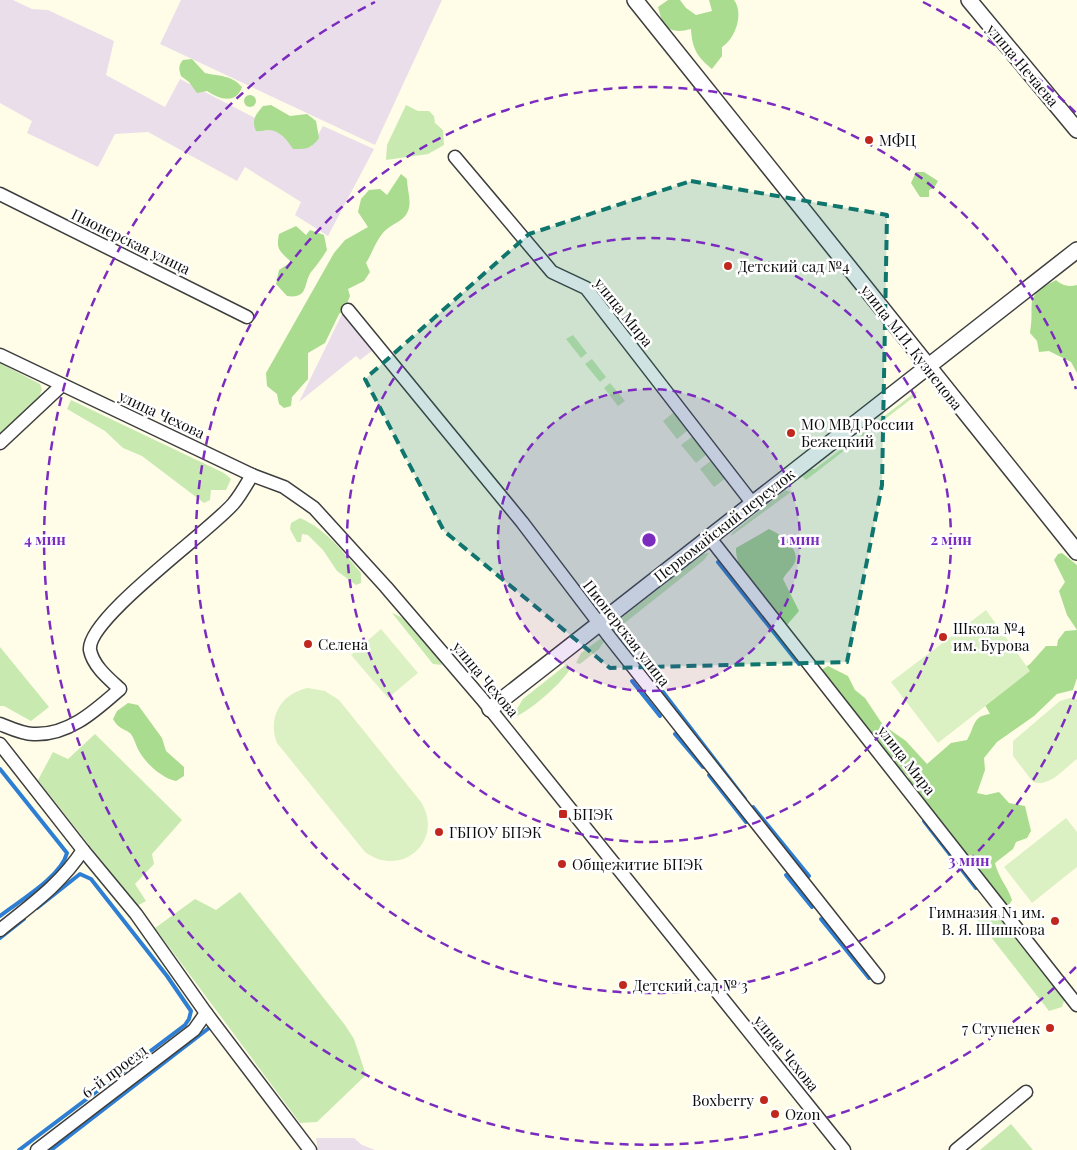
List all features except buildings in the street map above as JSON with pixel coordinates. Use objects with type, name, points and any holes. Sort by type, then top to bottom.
[{"type":"street","name":"улица М.И. Кузнецова","points":[[635,0],[1077,552]]},
{"type":"street","name":"улица Нечаева","points":[[969,0],[1077,130]]},
{"type":"street","name":"улица Мира","points":[[455,157],[552,272],[586,288],[752,504]]},
{"type":"street","name":"Пионерская улица","points":[[0,194],[247,317]]},
{"type":"street","name":"Первомайский переулок","points":[[490,708],[1077,250]]},
{"type":"street","name":"Пионерская улица","points":[[348,310],[522,522],[599,623],[878,977]]},
{"type":"street","name":"улица Чехова","points":[[0,355],[252,475],[294,493],[324,517],[490,708],[844,1150]]},
{"type":"street","points":[[0,443],[62,385]]},
{"type":"street","points":[[0,724],[32,734],[62,731],[84,718],[120,689],[104,674],[93,659],[90,648],[94,635],[104,621],[143,583],[233,504],[252,475]]},
{"type":"street","name":"улица Мира","points":[[709,537],[1077,1005]]},
{"type":"street","points":[[0,744],[82,850],[136,914],[206,1013],[310,1150]]},
{"type":"street","points":[[0,930],[50,891],[68,872],[82,850]]},
{"type":"street","name":"6-й проезд","points":[[37,1150],[194,1030],[206,1013]]},
{"type":"street","points":[[956,1150],[1026,1092]]},
{"type":"highlighted area","points":[[691,181],[887,215],[882,485],[847,662],[610,668],[444,531],[365,379],[529,234]]},
{"type":"shaded area","points":[[0,0],[13,0],[32,9],[48,10],[114,41],[106,75],[165,107],[180,79],[311,147],[323,126],[374,149],[328,236],[295,215],[301,202],[245,167],[237,181],[148,132],[115,134],[98,167],[27,133],[32,121],[0,103]]},
{"type":"shaded area","points":[[181,0],[442,0],[375,145],[160,44]]},
{"type":"shaded area","points":[[343,312],[373,350],[360,360],[356,356],[299,402]]},
{"type":"shaded area","points":[[316,1138],[354,1138],[362,1145],[375,1150],[318,1150]]},
{"type":"green space","points":[[668,0],[680,0],[686,8],[696,15],[712,11],[709,0],[734,0],[738,12],[735,32],[722,47],[722,56],[712,69],[696,52],[691,29],[676,31],[663,25],[658,7]]},
{"type":"green space","points":[[192,59],[205,73],[234,80],[242,87],[239,93],[227,99],[207,91],[197,93],[189,82],[181,76],[179,70],[183,60]]},
{"type":"green space","points":[[252,95],[255,96],[255,106],[248,107],[245,106],[244,99],[245,96]]},
{"type":"green space","points":[[271,105],[290,116],[307,114],[316,121],[319,138],[308,148],[293,149],[286,139],[272,130],[256,131],[254,120],[256,115],[263,106]]},
{"type":"green space","points":[[406,105],[418,111],[429,111],[434,116],[435,123],[443,130],[444,145],[428,154],[386,160],[387,145]]},
{"type":"green space","points":[[916,172],[924,172],[938,181],[934,188],[929,190],[929,197],[920,197],[911,183]]},
{"type":"green space","points":[[401,174],[407,179],[408,211],[401,220],[384,232],[378,240],[366,263],[370,272],[364,281],[348,289],[350,296],[345,309],[339,314],[325,343],[308,353],[308,379],[292,397],[291,406],[284,408],[279,404],[277,394],[267,386],[266,373],[334,253],[345,240],[368,227],[358,212],[361,199],[369,190],[380,189],[387,195]]},
{"type":"green space","points":[[296,226],[306,235],[310,230],[324,235],[327,250],[311,272],[302,293],[287,296],[276,284],[279,270],[291,262],[279,250],[278,239],[279,234]]},
{"type":"green space","points":[[1056,280],[1066,286],[1077,285],[1077,373],[1071,362],[1049,351],[1039,352],[1037,341],[1030,333],[1034,297],[1045,286]]},
{"type":"green space","points":[[573,335],[587,353],[581,358],[566,339]]},
{"type":"green space","points":[[592,359],[606,377],[600,382],[585,364]]},
{"type":"green space","points":[[0,363],[40,384],[42,389],[39,398],[0,435]]},
{"type":"green space","points":[[610,383],[625,401],[618,406],[604,388]]},
{"type":"green space","points":[[917,391],[915,396],[806,480],[801,475],[809,469],[815,469]]},
{"type":"green space","points":[[71,400],[224,473],[231,479],[226,490],[211,490],[210,500],[204,503],[142,456],[123,448],[105,431],[67,409]]},
{"type":"green space","points":[[674,412],[688,430],[677,439],[663,421]]},
{"type":"green space","points":[[693,436],[707,454],[696,463],[681,445]]},
{"type":"green space","points":[[712,460],[726,478],[714,487],[700,469]]},
{"type":"green space","points":[[785,490],[791,492],[731,536],[732,533]]},
{"type":"green space","points":[[300,518],[318,528],[341,549],[361,573],[361,583],[356,585],[337,571],[323,550],[308,535],[302,534],[301,542],[297,542],[290,529],[291,523]]},
{"type":"green space","points":[[769,529],[788,542],[796,557],[794,564],[783,579],[799,611],[787,625],[754,590],[741,569],[737,558],[736,548]]},
{"type":"green space","points":[[709,553],[704,560],[617,629],[612,630],[614,624],[702,554]]},
{"type":"green space","points":[[1062,553],[1077,565],[1077,630],[1067,615],[1059,591],[1065,582],[1054,560],[1058,554]]},
{"type":"green space","points":[[986,610],[1030,671],[938,743],[891,682]]},
{"type":"green space","points":[[392,613],[407,621],[421,634],[442,665],[433,664]]},
{"type":"green space","points":[[381,629],[418,673],[388,698],[351,655]]},
{"type":"green space","points":[[1077,630],[1077,678],[1073,690],[1057,694],[1034,716],[997,742],[984,758],[985,770],[977,793],[986,795],[999,792],[1009,803],[1025,806],[1031,831],[1027,838],[1016,842],[1013,849],[995,863],[1012,900],[1009,905],[1003,907],[969,856],[962,851],[913,790],[908,776],[883,757],[821,677],[821,670],[828,666],[848,676],[855,690],[865,698],[883,725],[906,741],[927,764],[951,743],[967,740],[977,720],[984,715],[990,714],[985,705],[1013,676],[1030,664],[1046,646],[1057,646],[1058,640],[1065,631]]},
{"type":"green space","points":[[600,639],[605,640],[599,649],[580,664],[576,663],[581,653]]},
{"type":"green space","points":[[0,647],[49,707],[31,721],[4,706],[0,706]]},
{"type":"green space","points":[[567,664],[570,669],[560,682],[538,702],[517,716],[515,712],[523,699]]},
{"type":"green space","points":[[308,688],[325,691],[339,700],[421,802],[427,816],[427,830],[423,842],[416,852],[405,858],[392,861],[379,859],[365,852],[277,743],[274,725],[275,716],[279,708],[290,695]]},
{"type":"green space","points":[[1070,698],[1077,699],[1077,759],[1051,780],[1039,783],[1033,782],[1013,756],[1013,741],[1060,701]]},
{"type":"green space","points":[[128,703],[138,705],[162,738],[166,751],[184,767],[184,776],[176,781],[165,777],[155,770],[142,756],[130,733],[120,728],[115,722],[113,719],[117,711]]},
{"type":"green space","points":[[95,734],[182,820],[152,854],[154,864],[135,884],[146,901],[137,906],[38,780],[53,752],[68,759]]},
{"type":"green space","points":[[1066,818],[1077,832],[1077,867],[1032,903],[1004,867]]},
{"type":"green space","points":[[240,892],[354,1039],[366,1075],[317,1122],[300,1123],[155,928],[195,899],[216,910]]},
{"type":"green space","points":[[994,914],[1002,918],[1065,998],[1062,1007],[1049,1011],[976,918]]},
{"type":"green space","points":[[1011,1124],[1033,1150],[980,1150]]},
{"type":"waterway","points":[[718,562],[799,664]]},
{"type":"waterway","points":[[653,679],[745,799]]},
{"type":"waterway","points":[[632,681],[660,716]]},
{"type":"waterway","points":[[675,734],[703,767]]},
{"type":"waterway","points":[[0,769],[67,853],[57,871],[48,880],[0,916]]},
{"type":"waterway","points":[[709,775],[746,822]]},
{"type":"waterway","points":[[753,807],[809,876]]},
{"type":"waterway","points":[[924,821],[976,888]]},
{"type":"waterway","points":[[19,1150],[185,1025],[191,1011],[167,976],[91,879],[80,874],[37,908]]},
{"type":"waterway","points":[[786,875],[812,907]]},
{"type":"waterway","points":[[0,938],[24,919]]},
{"type":"waterway","points":[[821,919],[869,978]]},
{"type":"waterway","points":[[51,1150],[209,1028]]},
{"type":"place","name":"МФЦ","points":[[869,140]]},
{"type":"place","name":"Детский сад №4","points":[[728,266]]},
{"type":"place","name":"МО МВД России Бежецкий","points":[[791,433]]},
{"type":"place","name":"Школа №4 им. Бурова","points":[[943,637]]},
{"type":"place","name":"Селена","points":[[308,644]]},
{"type":"place","name":"БПЭК","points":[[563,814]]},
{"type":"place","name":"ГБПОУ БПЭК","points":[[439,832]]},
{"type":"place","name":"Общежитие БПЭК","points":[[562,864]]},
{"type":"place","name":"Гимназия N1 им. В. Я. Шишкова","points":[[1055,921]]},
{"type":"place","name":"Детский сад № 3","points":[[623,985]]},
{"type":"place","name":"7 Ступенек","points":[[1050,1028]]},
{"type":"place","name":"Boxberry","points":[[764,1100]]},
{"type":"place","name":"Ozon","points":[[775,1114]]}]
